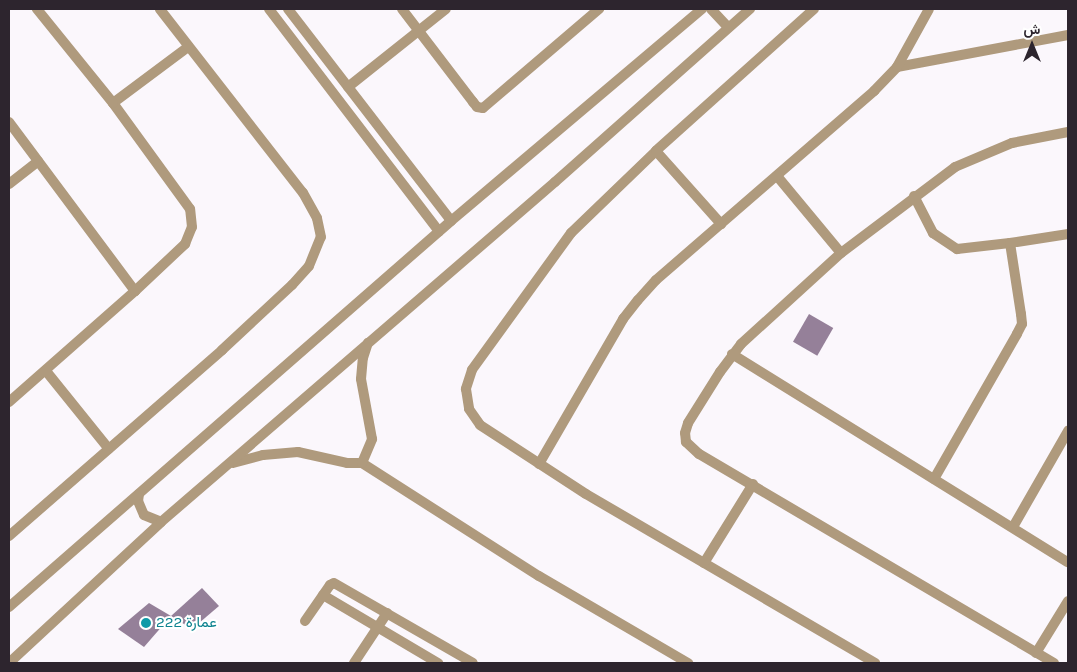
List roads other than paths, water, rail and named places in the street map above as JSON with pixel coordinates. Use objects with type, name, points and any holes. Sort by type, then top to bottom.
[{"type":"street","points":[[9,402],[46,371],[185,244],[192,227],[190,209],[113,103],[37,9]]},
{"type":"street","points":[[9,536],[292,285],[309,266],[321,237],[317,218],[304,193],[160,9]]},
{"type":"street","points":[[268,9],[439,231]]},
{"type":"street","points":[[276,18],[288,9],[451,221]]},
{"type":"street","points":[[402,9],[477,107],[483,108],[599,9]]},
{"type":"street","points":[[348,87],[446,9]]},
{"type":"street","points":[[9,607],[439,231],[702,9]]},
{"type":"street","points":[[711,9],[728,27]]},
{"type":"street","points":[[9,663],[161,522],[369,340],[569,169],[750,9]]},
{"type":"street","points":[[814,9],[656,151],[560,246],[472,370],[466,389],[469,408],[480,425],[539,464],[875,663]]},
{"type":"street","points":[[539,464],[623,319],[656,280],[850,113],[897,67],[929,9]]},
{"type":"street","points":[[897,67],[1068,35]]},
{"type":"street","points":[[113,103],[188,46]]},
{"type":"street","points":[[9,122],[135,291]]},
{"type":"street","points":[[1054,663],[753,484],[699,454],[686,442],[685,433],[688,423],[732,354],[841,253],[954,167],[986,152],[1012,143],[1068,132]]},
{"type":"street","points":[[656,151],[721,224]]},
{"type":"street","points":[[9,184],[38,161]]},
{"type":"street","points":[[777,176],[841,253]]},
{"type":"street","points":[[914,196],[933,233],[957,249],[1068,234]]},
{"type":"street","points":[[934,479],[1022,324],[1010,243]]},
{"type":"street","points":[[362,463],[372,439],[361,378],[363,358],[369,340]]},
{"type":"street","points":[[732,354],[1068,562]]},
{"type":"street","points":[[46,371],[109,448]]},
{"type":"street","points":[[1013,527],[1068,432]]},
{"type":"street","points":[[229,464],[263,455],[298,452],[347,463],[362,463],[539,576],[688,663]]},
{"type":"street","points":[[704,563],[753,484]]},
{"type":"street","points":[[139,494],[138,502],[144,515],[161,522]]},
{"type":"street","points":[[306,622],[330,585],[338,584],[474,663]]},
{"type":"street","points":[[323,595],[435,662],[444,646]]},
{"type":"street","points":[[1036,653],[1068,602]]},
{"type":"street","points":[[354,663],[387,613]]},
{"type":"place","name":"عمارة 222","points":[[146,623]]}]
